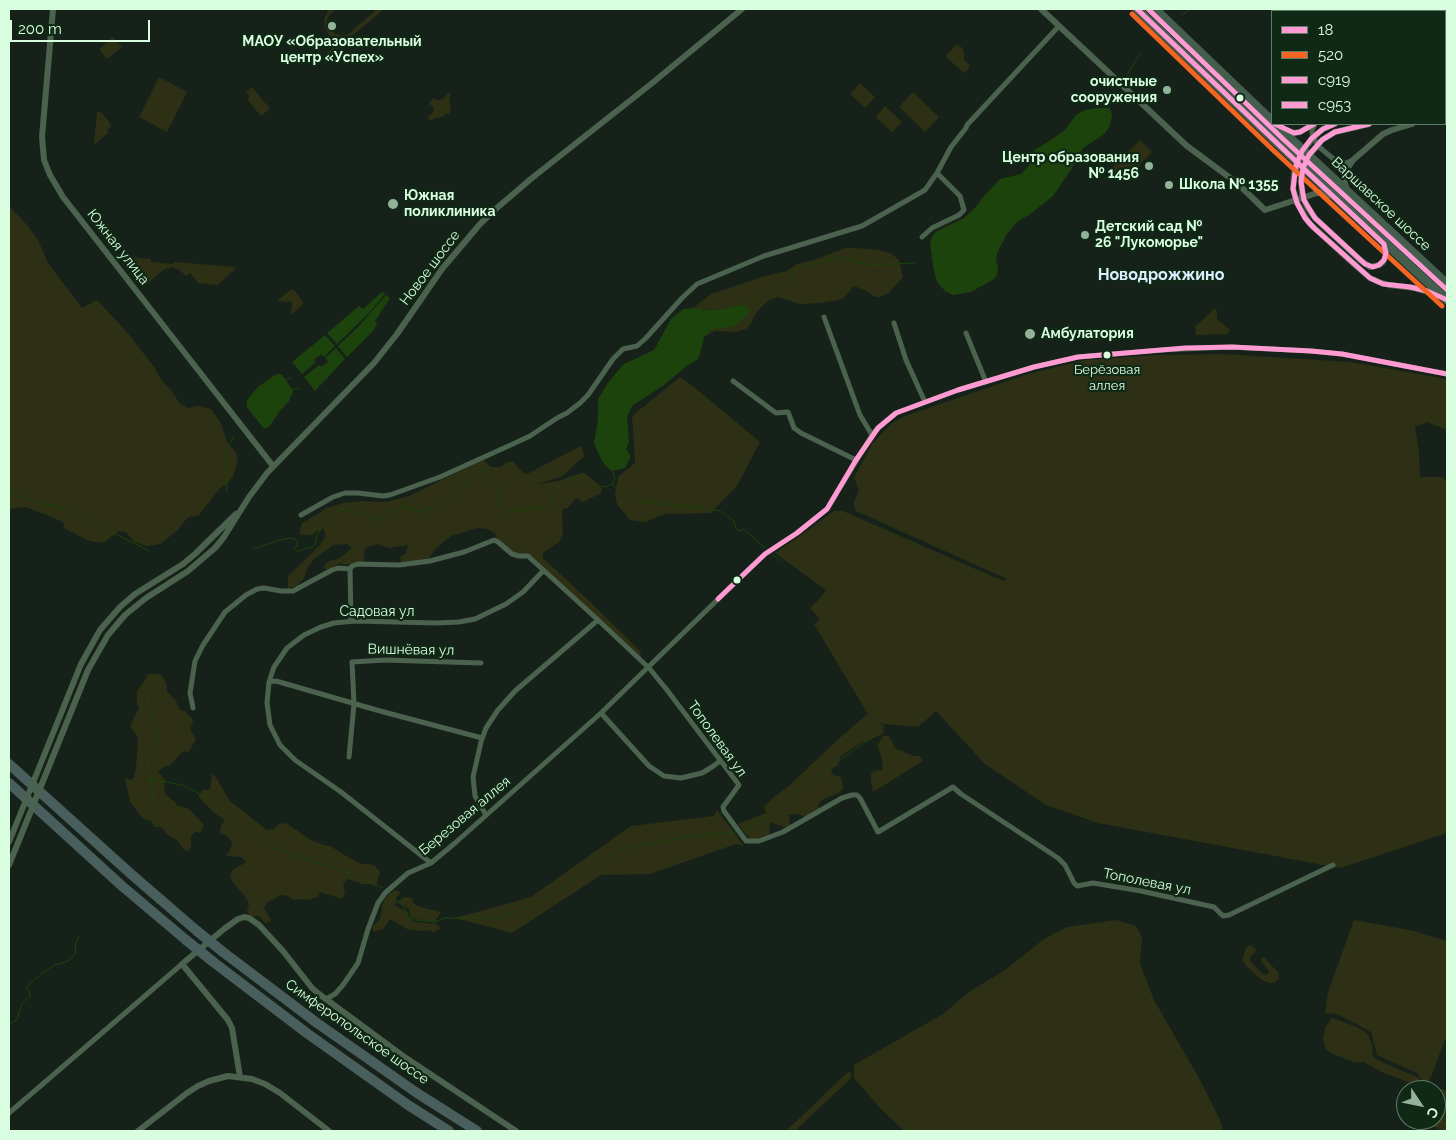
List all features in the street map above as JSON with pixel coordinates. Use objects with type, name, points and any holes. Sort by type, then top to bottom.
[{"type":"highway","name":"Симферопольское шоссе","points":[[9,764],[130,874],[223,952],[317,1023],[417,1093],[477,1131]]},
{"type":"highway","name":"Симферопольское шоссе","points":[[9,784],[122,886],[212,961],[308,1034],[408,1105],[449,1131]]},
{"type":"main road","name":"Варшавское шоссе","points":[[1137,9],[1384,244],[1446,299]]},
{"type":"main road","name":"Варшавское шоссе","points":[[1155,9],[1271,120]]},
{"type":"main road","name":"Варшавское шоссе","points":[[1276,125],[1447,284]]},
{"type":"street","name":"Южная улица","points":[[53,9],[42,138],[44,160],[50,175],[63,197],[273,466]]},
{"type":"street","name":"Новое шоссе","points":[[241,509],[273,466],[374,363],[447,263],[498,206],[742,9]]},
{"type":"street","points":[[1041,9],[1187,146],[1237,183],[1265,210],[1317,193],[1328,194],[1337,199]]},
{"type":"street","points":[[301,515],[333,497],[345,493],[390,495],[440,477],[523,440],[580,403],[588,395],[614,358],[623,349],[637,346],[646,338],[697,284],[764,256],[862,226],[925,190],[951,147],[966,128],[966,125],[1059,26]]},
{"type":"street","points":[[1277,125],[1294,133],[1313,125]]},
{"type":"street","points":[[1314,125],[1312,134],[1318,146],[1337,162],[1346,163],[1353,160],[1383,134],[1409,125]]},
{"type":"street","points":[[1332,125],[1317,134],[1302,151],[1294,174],[1293,189],[1297,203],[1305,218],[1370,278],[1389,285],[1415,288],[1446,299]]},
{"type":"street","points":[[1365,125],[1335,132],[1322,140],[1309,155],[1301,175],[1302,194],[1307,207],[1315,218],[1370,267],[1379,265],[1386,256],[1384,244]]},
{"type":"street","points":[[1352,196],[1344,181],[1346,172],[1353,160]]},
{"type":"street","points":[[922,237],[932,228],[959,215],[964,210],[960,196],[937,172]]},
{"type":"street","points":[[824,317],[860,415],[872,435]]},
{"type":"street","points":[[894,323],[906,360],[925,402]]},
{"type":"street","points":[[966,333],[986,382]]},
{"type":"street","points":[[733,380],[776,413],[788,412],[794,428],[801,433],[856,460],[872,435],[896,413],[1034,367],[1078,358],[1161,350],[1232,347],[1342,354],[1447,374]]},
{"type":"street","name":"Березовая аллея","points":[[326,999],[343,986],[358,963],[378,903],[385,893],[408,873],[431,862],[486,816],[601,713],[748,570],[766,554],[825,510],[856,460]]},
{"type":"street","points":[[9,842],[81,664],[100,630],[120,607],[135,594],[195,554],[241,509]]},
{"type":"street","points":[[9,865],[88,670],[108,635],[126,615],[146,598],[204,559],[224,537],[241,509]]},
{"type":"street","name":"Тополевая ул","points":[[350,569],[358,564],[399,565],[430,561],[464,552],[494,540],[512,554],[528,556],[648,668],[667,690],[739,785],[723,807],[746,841],[759,841],[783,832],[852,794],[860,798],[878,832],[953,787],[1058,858],[1065,865],[1074,883],[1078,886],[1093,883],[1141,891],[1214,907],[1223,916],[1229,915],[1332,865]]},
{"type":"street","points":[[193,708],[190,693],[196,661],[202,645],[225,612],[257,589],[293,591],[332,570],[338,568],[350,569],[351,621]]},
{"type":"street","name":"Садовая ул","points":[[431,862],[341,792],[295,760],[280,745],[270,725],[268,703],[269,682],[274,667],[287,648],[304,635],[334,623],[351,621],[436,623],[475,619],[506,604],[523,592],[543,571]]},
{"type":"street","points":[[486,816],[475,796],[473,777],[486,728],[498,710],[515,691],[598,620]]},
{"type":"street","name":"Вишнёвая ул","points":[[354,704],[352,662],[385,660],[481,663]]},
{"type":"street","points":[[269,682],[276,681],[482,738]]},
{"type":"street","points":[[350,756],[354,704]]},
{"type":"street","points":[[601,713],[649,766],[664,776],[681,778],[702,773],[720,761]]},
{"type":"street","points":[[9,1113],[182,964],[238,919],[244,917],[259,925],[283,950],[312,988],[345,1014],[403,1056],[516,1131]]},
{"type":"street","points":[[182,964],[228,1020],[232,1028],[240,1076]]},
{"type":"street","points":[[138,1131],[198,1086],[228,1076],[252,1079],[280,1093],[329,1131]]},
{"type":"shaded area","points":[[329,9],[335,9],[328,17],[329,28],[335,34],[344,36],[376,9],[384,9],[326,58],[324,55],[342,40],[329,35],[325,27],[324,19]]},
{"type":"shaded area","points":[[113,37],[122,47],[107,59],[99,49]]},
{"type":"shaded area","points":[[956,45],[959,45],[964,50],[964,60],[970,66],[965,73],[946,57]]},
{"type":"shaded area","points":[[159,77],[187,92],[167,132],[139,117]]},
{"type":"shaded area","points":[[860,83],[875,97],[865,108],[850,94]]},
{"type":"shaded area","points":[[252,87],[270,109],[261,116],[247,99],[250,97],[246,92]]},
{"type":"shaded area","points":[[913,92],[939,117],[925,132],[899,107]]},
{"type":"shaded area","points":[[448,93],[451,93],[449,99],[451,109],[449,114],[446,113],[443,117],[429,121],[428,116],[434,110],[433,106],[429,104],[433,98],[443,99]]},
{"type":"shaded area","points":[[885,106],[902,122],[892,132],[876,117]]},
{"type":"shaded area","points":[[1110,108],[1112,115],[1110,126],[1105,133],[1083,148],[1053,196],[1015,224],[1007,234],[997,253],[997,275],[994,279],[971,292],[953,295],[945,291],[937,282],[934,271],[930,245],[932,236],[937,231],[964,218],[1000,179],[1021,174],[1033,158],[1033,151],[1066,129],[1076,115],[1085,110]]},
{"type":"shaded area","points":[[97,112],[101,112],[112,126],[107,130],[109,132],[94,145]]},
{"type":"shaded area","points":[[1140,140],[1152,152],[1125,180],[1112,168]]},
{"type":"shaded area","points":[[9,206],[38,240],[48,263],[82,308],[97,300],[126,331],[180,404],[188,408],[198,406],[211,409],[220,422],[228,444],[235,451],[238,459],[233,476],[228,483],[220,488],[199,515],[187,518],[178,530],[160,544],[147,546],[134,542],[126,532],[119,531],[103,543],[90,541],[65,529],[63,522],[54,518],[26,507],[9,509]]},
{"type":"shaded area","points":[[845,248],[879,250],[892,254],[899,260],[903,277],[890,292],[880,297],[875,297],[867,291],[854,286],[844,298],[819,303],[800,304],[778,297],[768,301],[760,308],[746,329],[736,332],[715,331],[704,337],[711,329],[734,326],[739,305],[708,310],[693,308],[711,294],[787,271],[797,264],[814,260]]},
{"type":"shaded area","points":[[129,257],[151,259],[151,262],[235,267],[218,285],[197,283],[190,273],[186,276],[181,271],[172,267],[163,270],[147,284],[128,260]]},
{"type":"shaded area","points":[[291,289],[295,291],[303,302],[291,315],[292,302],[277,301]]},
{"type":"shaded area","points":[[382,292],[385,294],[370,312],[337,344],[327,333],[359,306],[363,309]]},
{"type":"shaded area","points":[[386,295],[390,298],[375,321],[377,323],[373,331],[347,357],[338,346],[358,327]]},
{"type":"shaded area","points":[[739,305],[745,306],[750,310],[745,317],[734,326],[711,330],[704,337],[697,360],[632,406],[627,417],[629,442],[626,450],[630,458],[625,468],[612,471],[608,468],[602,461],[594,443],[598,419],[598,399],[610,380],[624,364],[654,350],[671,319],[683,309],[722,309]]},
{"type":"shaded area","points":[[1214,309],[1217,311],[1217,319],[1230,330],[1227,334],[1196,335],[1195,327]]},
{"type":"shaded area","points":[[1115,328],[1117,338],[1094,341],[1094,330]]},
{"type":"shaded area","points":[[325,335],[335,346],[324,357],[321,354],[314,360],[316,362],[302,374],[292,362]]},
{"type":"shaded area","points":[[336,348],[345,359],[315,391],[304,377],[319,365],[321,367],[328,362],[325,358]]},
{"type":"shaded area","points":[[1223,354],[1350,362],[1447,379],[1447,430],[1427,422],[1415,427],[1420,477],[1442,477],[1447,481],[1447,833],[1340,868],[1098,823],[1046,805],[985,764],[936,711],[918,727],[875,723],[884,725],[883,734],[859,744],[840,757],[838,765],[831,770],[833,775],[841,777],[843,788],[839,793],[822,800],[818,805],[820,810],[807,818],[799,814],[789,815],[790,826],[787,828],[770,822],[769,834],[758,839],[749,838],[738,824],[766,813],[764,807],[775,796],[789,786],[867,714],[869,716],[814,624],[820,619],[810,608],[826,590],[775,553],[834,511],[843,511],[994,577],[1005,581],[1007,579],[856,511],[853,504],[859,490],[854,478],[872,444],[892,423],[905,416],[1028,374],[1086,360],[1157,355]]},
{"type":"shaded area","points":[[278,374],[282,375],[293,392],[289,401],[269,427],[264,429],[247,407],[247,400],[258,387]]},
{"type":"shaded area","points":[[680,377],[760,442],[737,486],[711,513],[665,514],[644,522],[630,520],[617,504],[615,494],[618,477],[635,463],[632,416]]},
{"type":"shaded area","points":[[581,446],[585,456],[563,476],[538,484],[558,481],[585,473],[600,486],[602,489],[601,493],[583,502],[576,498],[568,508],[563,509],[563,533],[559,542],[543,553],[543,558],[640,651],[641,657],[636,657],[528,556],[519,556],[498,542],[495,533],[487,529],[478,528],[451,536],[435,549],[429,559],[402,567],[400,557],[406,553],[408,545],[389,548],[378,544],[365,548],[363,564],[352,563],[345,565],[340,563],[328,570],[323,568],[327,562],[340,558],[352,548],[347,544],[333,545],[313,560],[304,578],[297,586],[288,588],[288,576],[320,545],[326,536],[323,528],[311,535],[299,534],[302,523],[326,508],[362,501],[386,502],[409,496],[483,460],[491,467],[500,467],[513,461],[522,472],[527,474]]},
{"type":"shaded area","points":[[148,674],[162,676],[167,685],[166,690],[176,701],[180,710],[185,711],[192,718],[193,723],[190,726],[196,739],[189,752],[184,751],[170,766],[165,766],[158,772],[165,780],[164,791],[166,795],[177,806],[191,811],[204,825],[200,833],[195,832],[191,836],[189,851],[184,850],[178,841],[166,834],[160,827],[155,827],[150,819],[146,820],[141,817],[130,802],[125,778],[130,780],[134,778],[138,738],[130,726],[139,708],[137,691]]},
{"type":"shaded area","points":[[883,736],[889,736],[895,748],[913,756],[920,756],[923,761],[873,792],[871,774],[874,771],[883,770],[882,758],[877,746]]},
{"type":"shaded area","points":[[212,774],[230,801],[267,830],[286,823],[309,839],[330,846],[361,864],[375,866],[380,872],[376,886],[361,884],[347,879],[343,885],[345,892],[342,899],[320,892],[318,897],[308,900],[294,900],[288,896],[281,895],[268,902],[264,908],[271,920],[266,924],[259,916],[251,917],[247,911],[249,904],[232,881],[230,874],[234,869],[246,862],[242,857],[226,856],[232,842],[227,836],[220,833],[221,826],[225,820],[213,812],[198,796],[203,790],[210,789]]},
{"type":"shaded area","points":[[717,810],[744,846],[736,844],[650,874],[601,875],[512,933],[455,918],[531,897],[631,826],[714,816]]},
{"type":"shaded area","points":[[394,890],[401,892],[396,899],[395,906],[406,911],[414,922],[436,924],[441,928],[434,932],[407,929],[390,919],[383,929],[374,932],[372,927],[380,919],[385,898]]},
{"type":"shaded area","points":[[405,897],[412,898],[414,904],[441,912],[435,922],[415,919],[410,916],[409,909],[396,903]]},
{"type":"shaded area","points":[[1117,920],[1136,926],[1142,937],[1140,964],[1154,1000],[1199,1078],[1221,1122],[1223,1131],[904,1131],[880,1108],[854,1078],[854,1065],[943,1014],[969,992],[1005,970],[1044,939],[1067,927]]},
{"type":"shaded area","points":[[1354,920],[1414,931],[1447,941],[1447,1034],[1429,1080],[1422,1080],[1417,1073],[1377,1055],[1371,1032],[1337,1014],[1325,1013],[1328,992]]},
{"type":"shaded area","points":[[1251,945],[1256,951],[1249,958],[1252,963],[1264,975],[1267,975],[1269,972],[1261,958],[1265,957],[1278,972],[1279,978],[1275,983],[1262,980],[1242,960],[1247,947]]},
{"type":"shaded area","points":[[1332,1018],[1357,1027],[1368,1034],[1373,1047],[1372,1054],[1375,1059],[1419,1078],[1420,1080],[1403,1080],[1364,1062],[1356,1063],[1333,1054],[1326,1049],[1323,1039],[1325,1028]]},
{"type":"shaded area","points":[[848,1072],[852,1074],[851,1078],[795,1131],[786,1131]]},
{"type":"shaded area","points":[[1446,1091],[1447,1131],[1442,1130],[1446,1130]]},
{"type":"waterway","points":[[1182,15],[1191,9]]},
{"type":"waterway","points":[[1125,79],[1140,53]]},
{"type":"waterway","points":[[745,306],[792,278],[795,269],[818,262],[840,257],[870,265],[915,263]]},
{"type":"waterway","points":[[285,380],[291,378]]},
{"type":"waterway","points":[[292,390],[300,388]]},
{"type":"waterway","points":[[227,493],[226,483],[228,476],[225,456],[226,449],[234,437]]},
{"type":"waterway","points":[[254,549],[290,538],[295,539],[298,544],[294,549],[297,551],[313,547],[321,528],[330,524],[329,517],[341,508],[367,514],[374,520],[401,507],[420,512],[457,494],[464,487],[467,478],[475,468],[489,472],[498,491],[498,503],[504,512],[523,509],[531,510],[550,504],[553,498],[553,491],[577,476],[582,477],[592,485],[606,487],[612,484],[615,479],[612,469]]},
{"type":"waterway","points":[[612,484],[619,491],[630,494],[641,502],[720,511],[734,521],[736,528],[740,531],[744,529],[765,548]]},
{"type":"waterway","points":[[9,491],[17,496],[67,510],[150,551]]},
{"type":"waterway","points":[[772,555],[778,558],[779,562]]},
{"type":"waterway","points":[[147,691],[150,712],[156,725],[159,744],[148,759],[155,812],[149,822]]},
{"type":"waterway","points":[[740,832],[772,813],[808,783],[879,732]]},
{"type":"waterway","points":[[150,779],[182,785],[215,801],[243,830],[276,849],[354,875],[383,888]]},
{"type":"waterway","points":[[389,893],[404,907],[408,916],[414,920],[435,922],[444,918],[499,918],[539,902],[619,850],[685,837],[736,832]]},
{"type":"waterway","points":[[9,1024],[17,1020],[22,1004],[30,997],[26,987],[45,971],[72,958],[75,954],[76,942],[80,935]]},
{"type":"transit line","name":"с953","points":[[1137,9],[1303,168]]},
{"type":"transit line","name":"с919","points":[[1148,9],[1283,139],[1447,290]]},
{"type":"transit line","name":"520","points":[[1132,14],[1273,150],[1442,306]]},
{"type":"transit line","name":"с953","points":[[1277,125],[1294,133],[1312,125]]},
{"type":"transit line","name":"18","points":[[1333,125],[1323,129],[1311,139],[1302,151],[1296,165],[1293,189],[1297,203],[1305,218],[1370,278],[1383,284],[1427,291],[1447,300]]},
{"type":"transit line","name":"с953","points":[[1303,168],[1309,155],[1322,140],[1335,132],[1365,125]]},
{"type":"transit line","name":"с953","points":[[1303,168],[1384,244],[1386,253],[1384,260],[1379,265],[1373,267],[1365,264],[1315,218],[1304,200],[1301,182],[1303,168]]},
{"type":"transit line","name":"18","points":[[718,599],[765,554],[797,533],[827,509],[856,460],[878,428],[896,413],[958,390],[1034,367],[1078,357],[1185,348],[1232,347],[1342,354],[1447,374]]},
{"type":"place","name":"МАОУ «Образовательный центр «Успех»","points":[[332,26]]},
{"type":"place","name":"очистные сооружения","points":[[1167,90]]},
{"type":"place","name":"Центр образования № 1456","points":[[1149,166]]},
{"type":"place","name":"Школа № 1355","points":[[1169,185]]},
{"type":"place","name":"Южная поликлиника","points":[[393,204]]},
{"type":"place","name":"Детский сад № 26 \"Лукоморье\"","points":[[1085,235]]},
{"type":"place","name":"Амбулатория","points":[[1030,334]]},
{"type":"place","name":"Берёзовая аллея","points":[[1107,355]]},
{"type":"district","name":"Новодрожжино","points":[[1161,275]]}]
